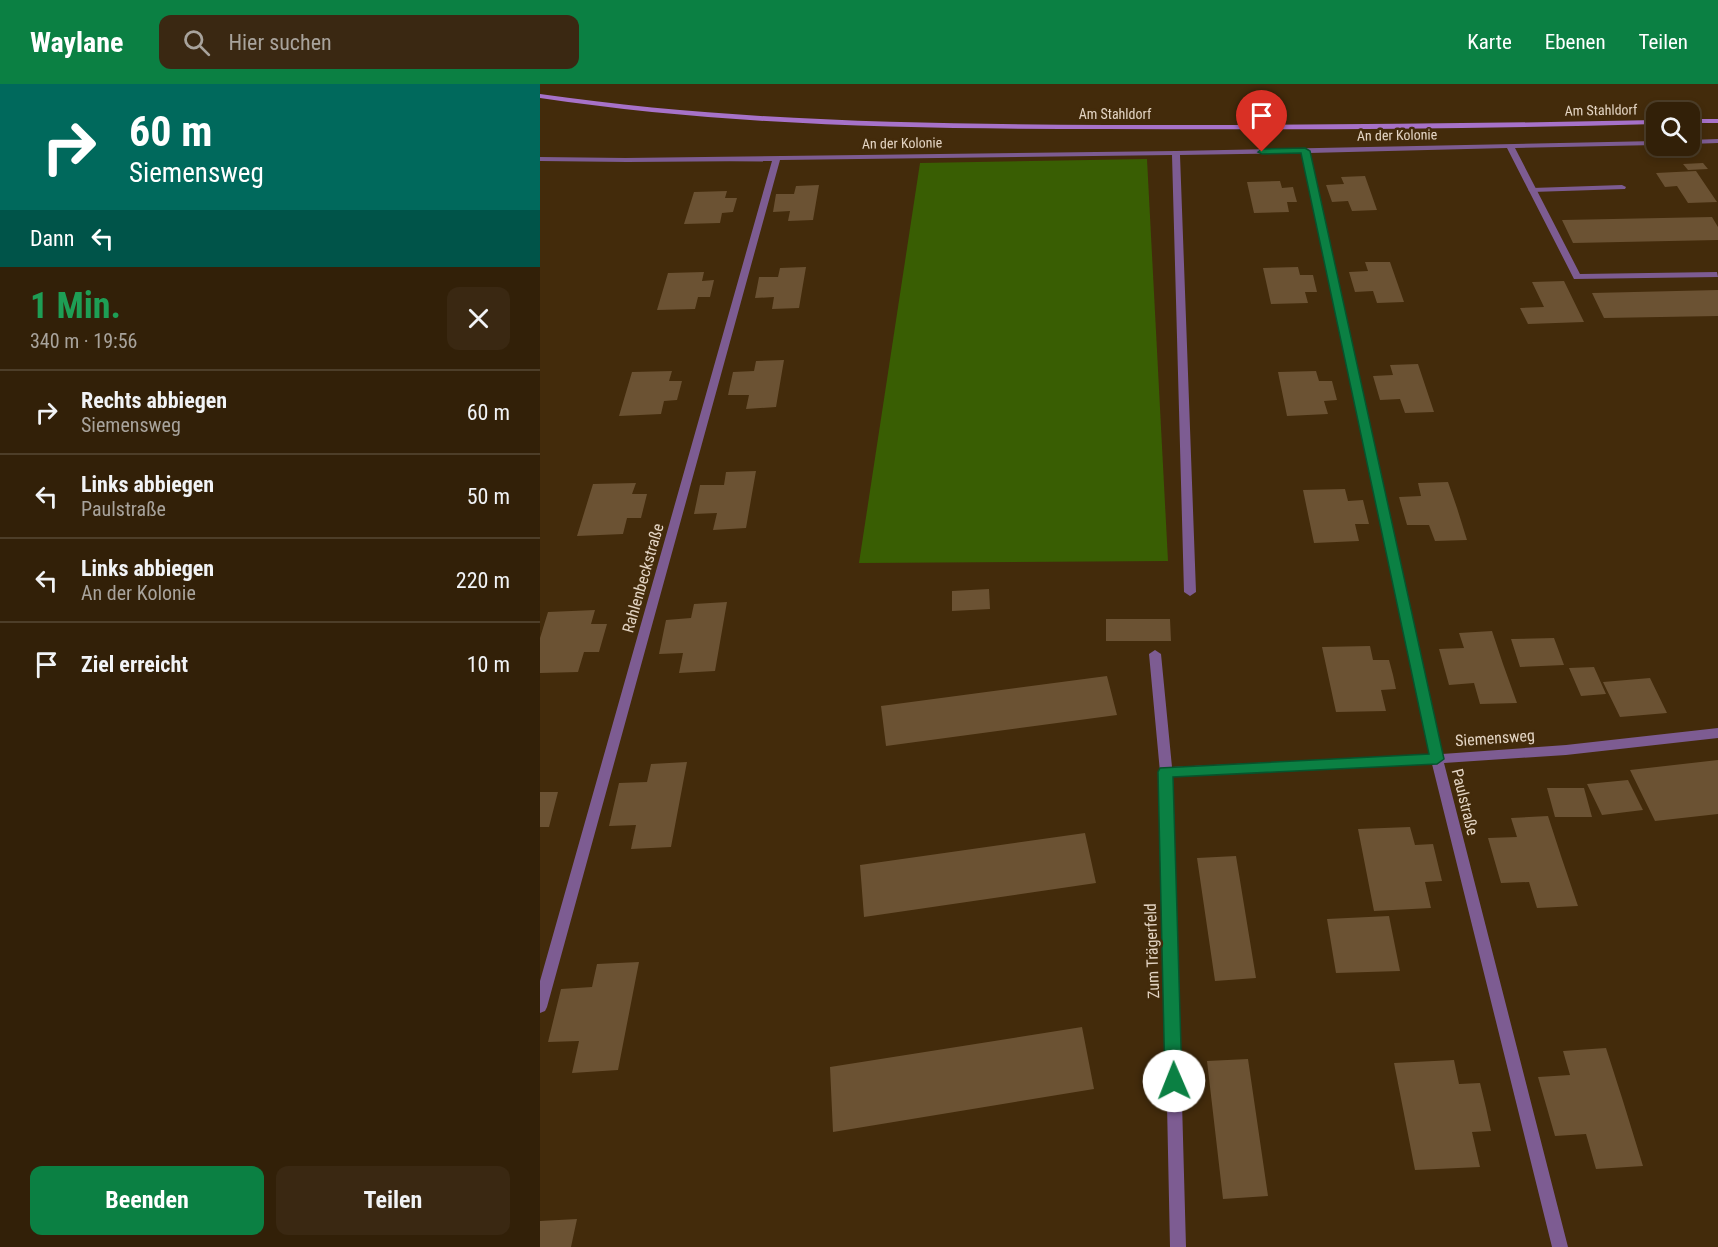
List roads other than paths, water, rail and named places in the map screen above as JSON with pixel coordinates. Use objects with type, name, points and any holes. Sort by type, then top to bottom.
[{"type":"main road","name":"Am Stahldorf","points":[[540,96],[660,113],[842,125],[1320,127],[1646,122]]},
{"type":"main road","points":[[1700,121],[1718,120]]},
{"type":"street","points":[[1700,142],[1718,141]]},
{"type":"street","name":"An der Kolonie","points":[[540,159],[777,159],[1646,143]]},
{"type":"street","points":[[1510,146],[1577,277],[1717,275]]},
{"type":"street","name":"Paulstraße","points":[[1305,151],[1437,759],[1560,1247]]},
{"type":"street","points":[[1176,153],[1190,592]]},
{"type":"street","name":"Rahlenbeckstraße","points":[[540,1007],[777,159]]},
{"type":"street","points":[[1532,190],[1622,187]]},
{"type":"street","name":"Zum Trägerfeld","points":[[1155,654],[1166,772],[1178,1247]]},
{"type":"street","name":"Siemensweg","points":[[1166,772],[1437,759],[1566,750],[1718,733]]}]
